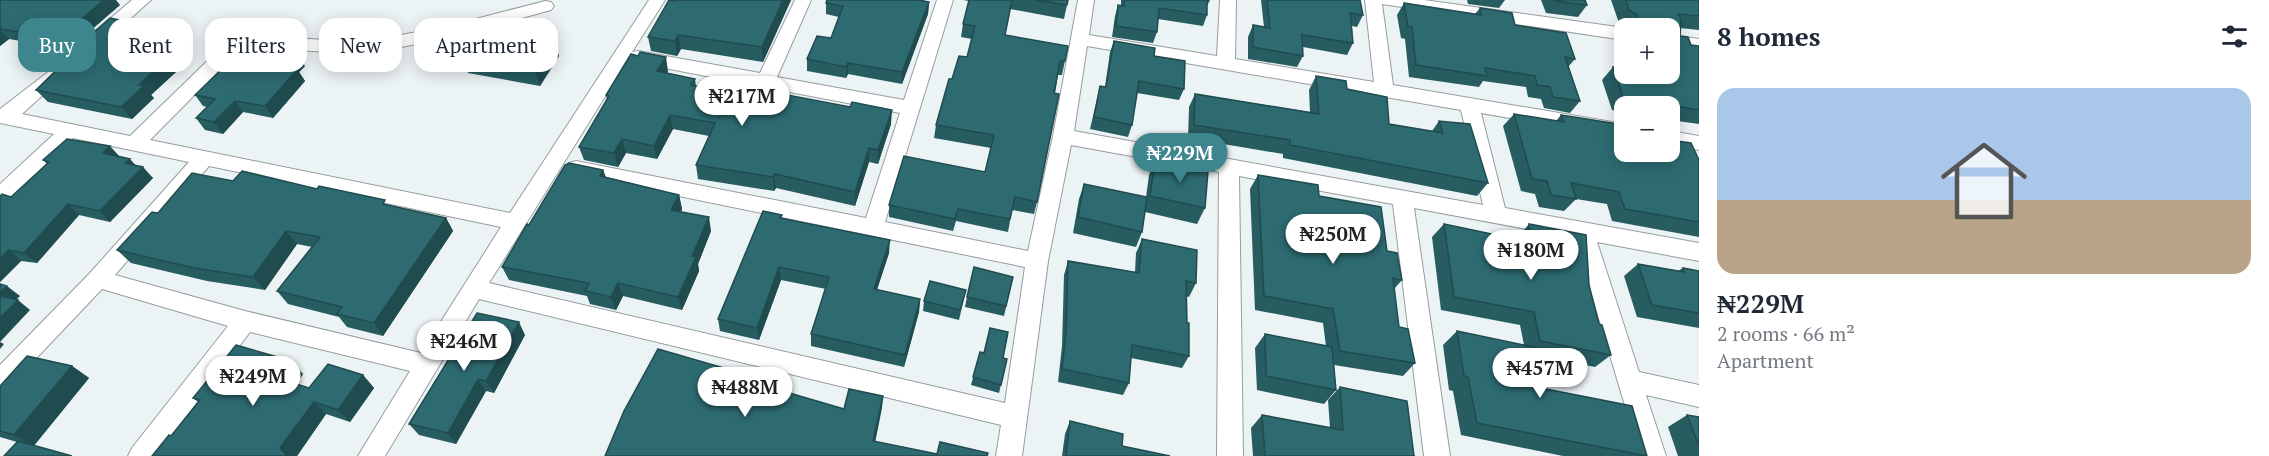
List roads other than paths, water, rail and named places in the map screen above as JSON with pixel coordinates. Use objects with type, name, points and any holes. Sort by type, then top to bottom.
[{"type":"street","points":[[96,40],[143,0]]},
{"type":"street","points":[[376,455],[515,222],[657,0]]},
{"type":"street","points":[[766,80],[803,0]]},
{"type":"street","points":[[873,228],[945,0]]},
{"type":"street","points":[[1009,456],[1037,261],[1063,136],[1086,0]]},
{"type":"street","points":[[1226,64],[1228,0]]},
{"type":"street","points":[[1373,0],[1384,90]]},
{"type":"street","points":[[1386,0],[1614,33]]},
{"type":"street","points":[[135,143],[238,41],[364,48],[449,32],[545,6]]},
{"type":"street","points":[[1080,39],[1614,129]]},
{"type":"street","points":[[1680,42],[1699,45]]},
{"type":"street","points":[[623,54],[911,108]]},
{"type":"street","points":[[3,116],[58,72]]},
{"type":"street","points":[[1469,105],[1496,215]]},
{"type":"street","points":[[3,116],[515,222]]},
{"type":"street","points":[[0,196],[70,130]]},
{"type":"street","points":[[1063,136],[1699,252]]},
{"type":"street","points":[[1680,140],[1699,143]]},
{"type":"street","points":[[0,381],[98,279],[205,158]]},
{"type":"street","points":[[552,164],[1037,261]]},
{"type":"street","points":[[1229,166],[1230,456]]},
{"type":"street","points":[[1402,198],[1437,456]]},
{"type":"street","points":[[1583,230],[1653,456]]},
{"type":"street","points":[[98,279],[245,321],[428,365]]},
{"type":"street","points":[[474,289],[1016,417]]},
{"type":"street","points":[[141,456],[245,321]]},
{"type":"street","points":[[1630,381],[1699,396]]}]
